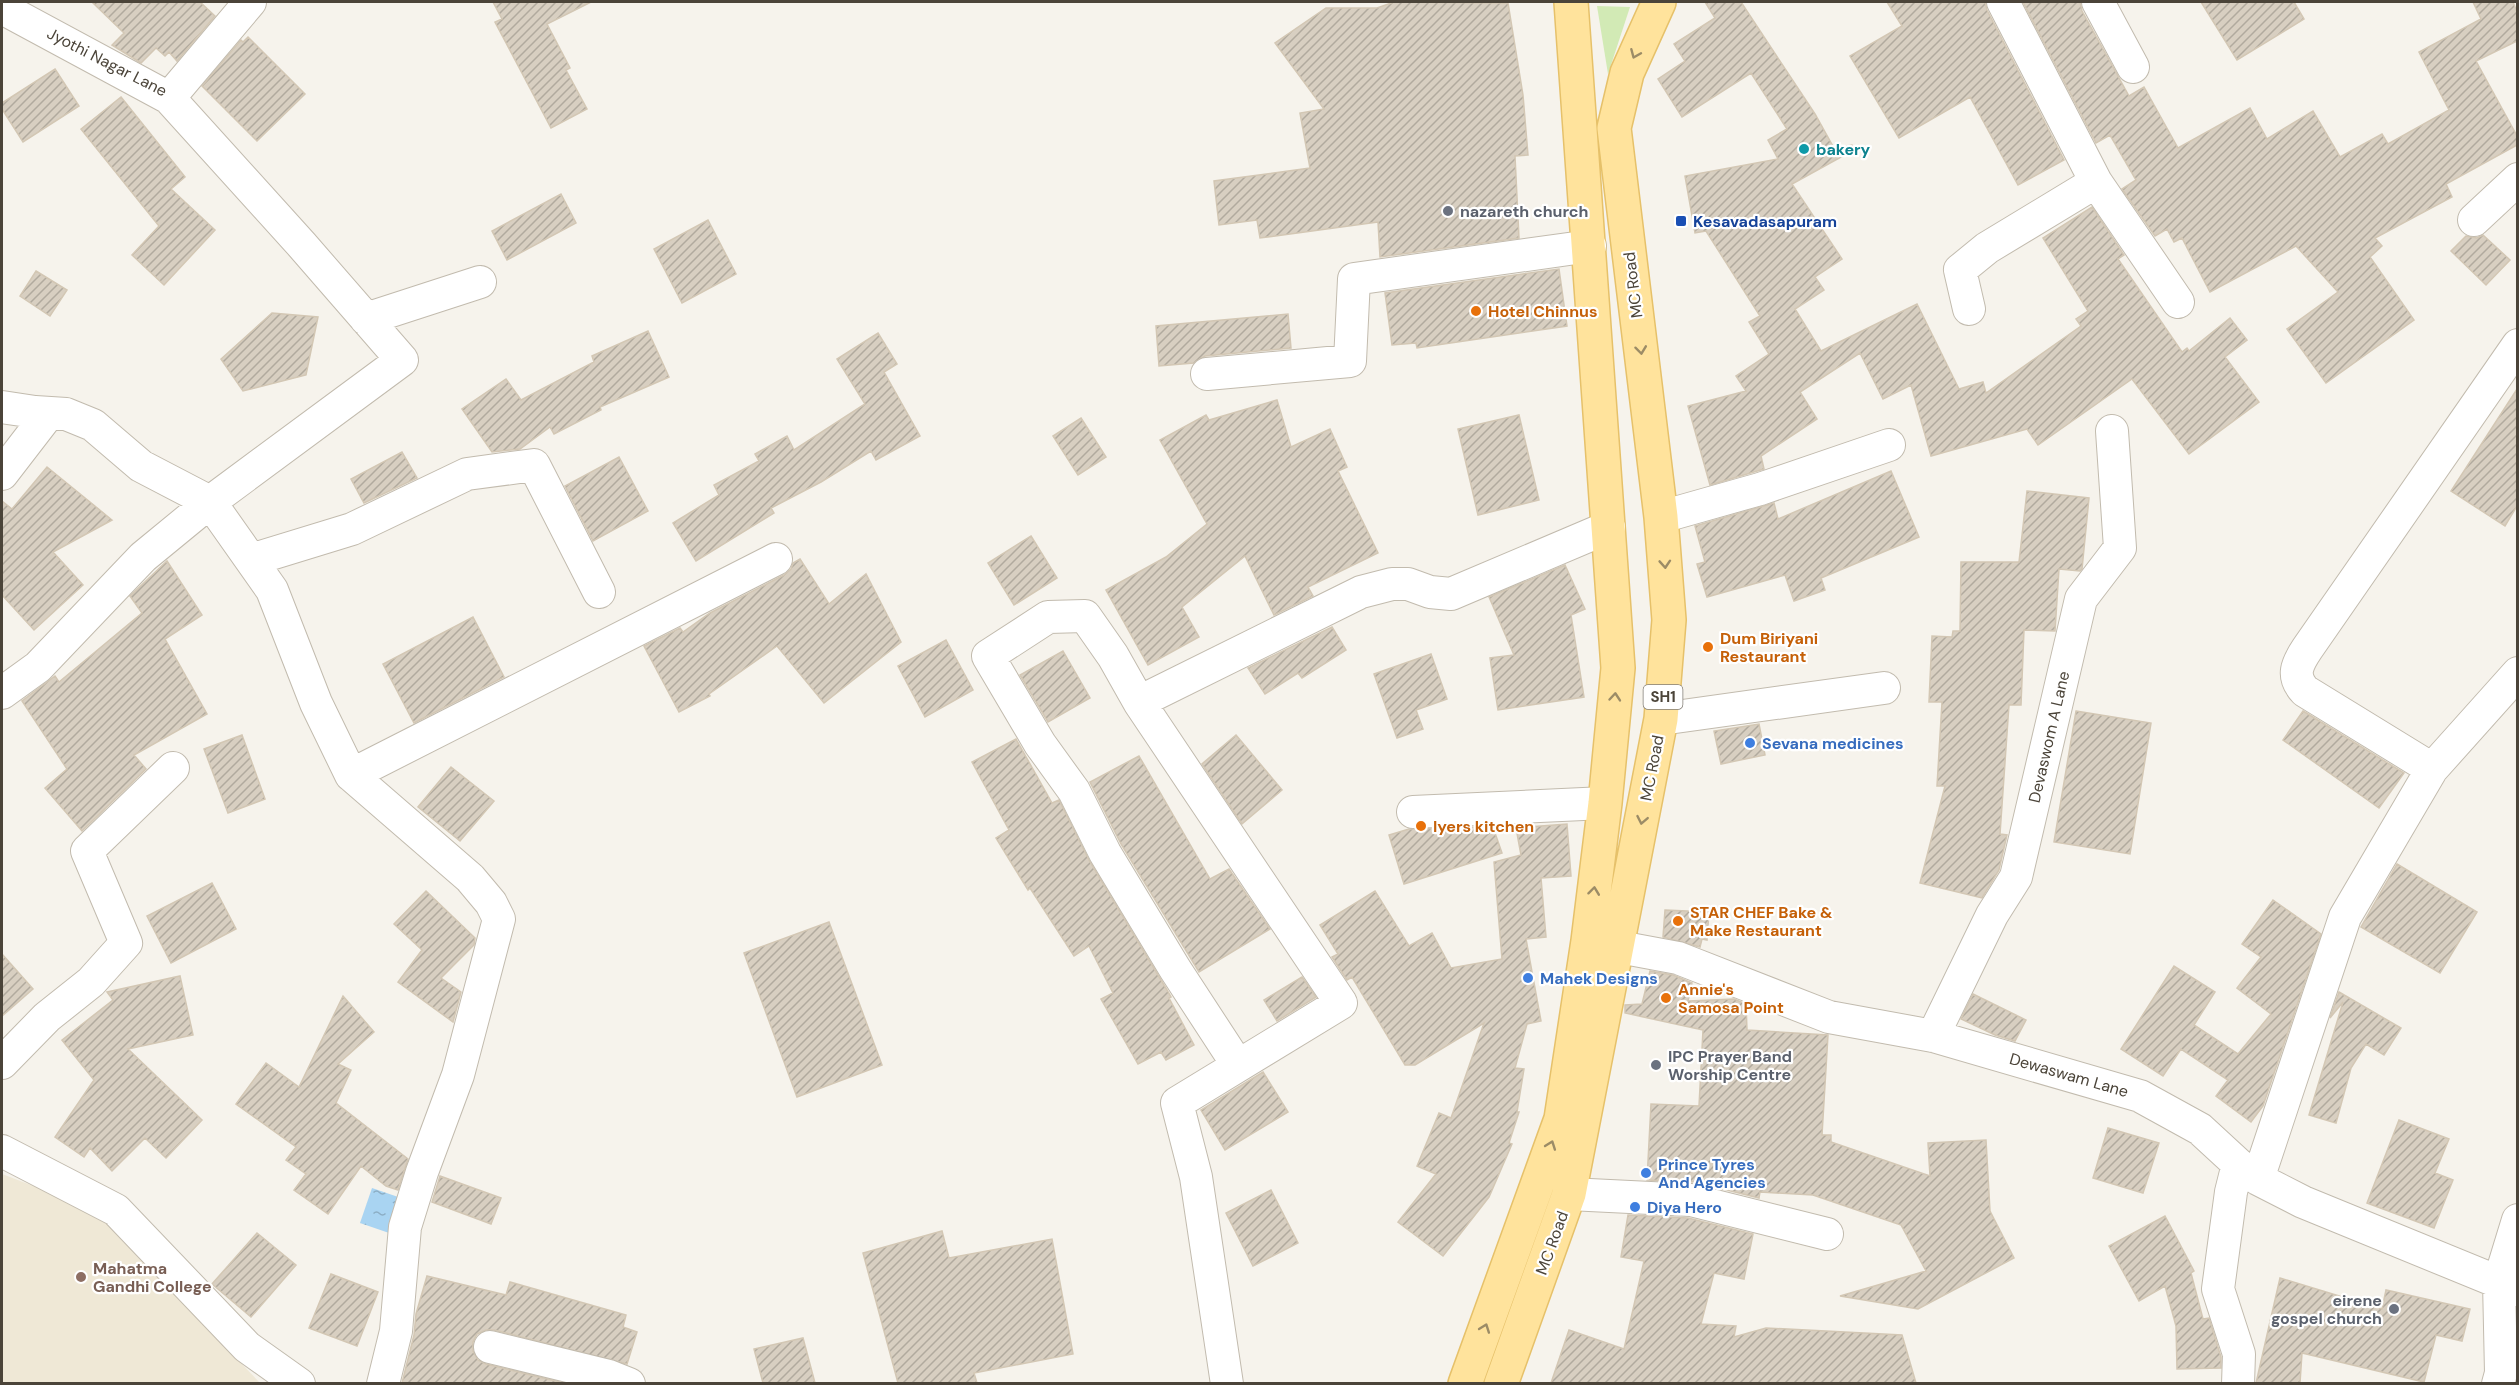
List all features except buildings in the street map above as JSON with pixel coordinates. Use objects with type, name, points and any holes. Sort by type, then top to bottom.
[{"type":"main road","name":"MC Road","points":[[1501,1383],[1569,1194],[1603,943],[1605,803],[1618,668],[1572,2]]},
{"type":"main road","name":"MC Road","points":[[1465,1383],[1561,1119],[1603,943],[1661,719],[1669,620],[1661,517],[1614,128],[1627,73],[1659,2]]},
{"type":"street","name":"Jyothi Nagar Lane","points":[[2,8],[169,98],[250,2]]},
{"type":"street","points":[[2003,2],[2096,182],[2178,302]]},
{"type":"street","points":[[2098,2],[2133,68]]},
{"type":"street","points":[[2,693],[38,667],[143,557],[210,501],[402,360],[169,98]]},
{"type":"street","points":[[2474,220],[2517,179]]},
{"type":"street","points":[[1969,309],[1960,270],[1987,248],[2096,182]]},
{"type":"street","points":[[1207,374],[1350,361],[1354,279],[1590,246]]},
{"type":"street","points":[[366,319],[480,282]]},
{"type":"street","points":[[2432,770],[2305,691],[2298,682],[2296,667],[2517,345]]},
{"type":"street","points":[[2,407],[66,414],[93,425],[141,465],[210,501],[272,590],[316,703],[351,775],[470,878],[491,903],[499,919],[458,1075],[422,1172],[405,1227],[396,1331],[383,1383]]},
{"type":"street","points":[[2,474],[50,413]]},
{"type":"street","name":"Devaswom A Lane","points":[[1933,1036],[1992,915],[2016,877],[2081,599],[2120,548],[2112,431]]},
{"type":"street","points":[[1661,517],[1760,489],[1888,445]]},
{"type":"street","points":[[251,560],[352,529],[467,474],[534,465],[599,591]]},
{"type":"street","points":[[1139,702],[1360,592],[1392,584],[1451,594],[1609,527]]},
{"type":"street","points":[[351,775],[776,559]]},
{"type":"street","points":[[1227,1383],[1196,1177],[1177,1103],[1341,1003],[1139,702],[1113,656],[1085,616],[1048,617],[988,656],[1040,744],[1074,790],[1105,853],[1175,969],[1238,1064]]},
{"type":"street","points":[[2238,1383],[2239,1354],[2218,1289],[2231,1192],[2248,1171],[2345,917],[2432,770],[2517,673]]},
{"type":"street","points":[[1661,719],[1884,687]]},
{"type":"street","points":[[2,1063],[46,1017],[91,982],[126,943],[87,851],[173,768]]},
{"type":"street","points":[[1413,812],[1605,803]]},
{"type":"street","name":"Dewaswam Lane","points":[[1603,943],[1678,958],[1829,1017],[1933,1036],[2140,1096],[2200,1129],[2248,1171],[2303,1202],[2508,1286]]},
{"type":"street","points":[[2,1151],[116,1210],[247,1347],[299,1383]]},
{"type":"street","points":[[1569,1194],[1691,1200],[1827,1234]]},
{"type":"street","points":[[2498,1383],[2501,1373],[2508,1286],[2517,1220]]},
{"type":"street","points":[[490,1347],[629,1383]]},
{"type":"shaded area","name":"Mahatma Gandhi College","points":[[2,1174],[94,1209],[260,1383],[2,1383]]},
{"type":"green space","points":[[1597,6],[1630,7],[1608,74]]},
{"type":"water","points":[[372,1188],[404,1199],[392,1234],[360,1223]]},
{"type":"place","name":"bakery","points":[[1804,149]]},
{"type":"place","name":"nazareth church","points":[[1448,211]]},
{"type":"place","name":"Kesavadasapuram","points":[[1681,221]]},
{"type":"place","name":"Hotel Chinnus","points":[[1476,311]]},
{"type":"place","name":"Dum Biriyani Restaurant","points":[[1708,647]]},
{"type":"place","name":"Sevana medicines","points":[[1750,743]]},
{"type":"place","name":"Iyers kitchen","points":[[1421,826]]},
{"type":"place","name":"STAR CHEF Bake & Make Restaurant","points":[[1678,921]]},
{"type":"place","name":"Mahek Designs","points":[[1528,978]]},
{"type":"place","name":"Annie's Samosa Point","points":[[1666,998]]},
{"type":"place","name":"IPC Prayer Band Worship Centre","points":[[1656,1065]]},
{"type":"place","name":"Prince Tyres And Agencies","points":[[1646,1173]]},
{"type":"place","name":"Diya Hero","points":[[1635,1207]]},
{"type":"place","name":"Mahatma Gandhi College","points":[[81,1277]]},
{"type":"place","name":"eirene gospel church","points":[[2394,1309]]}]
